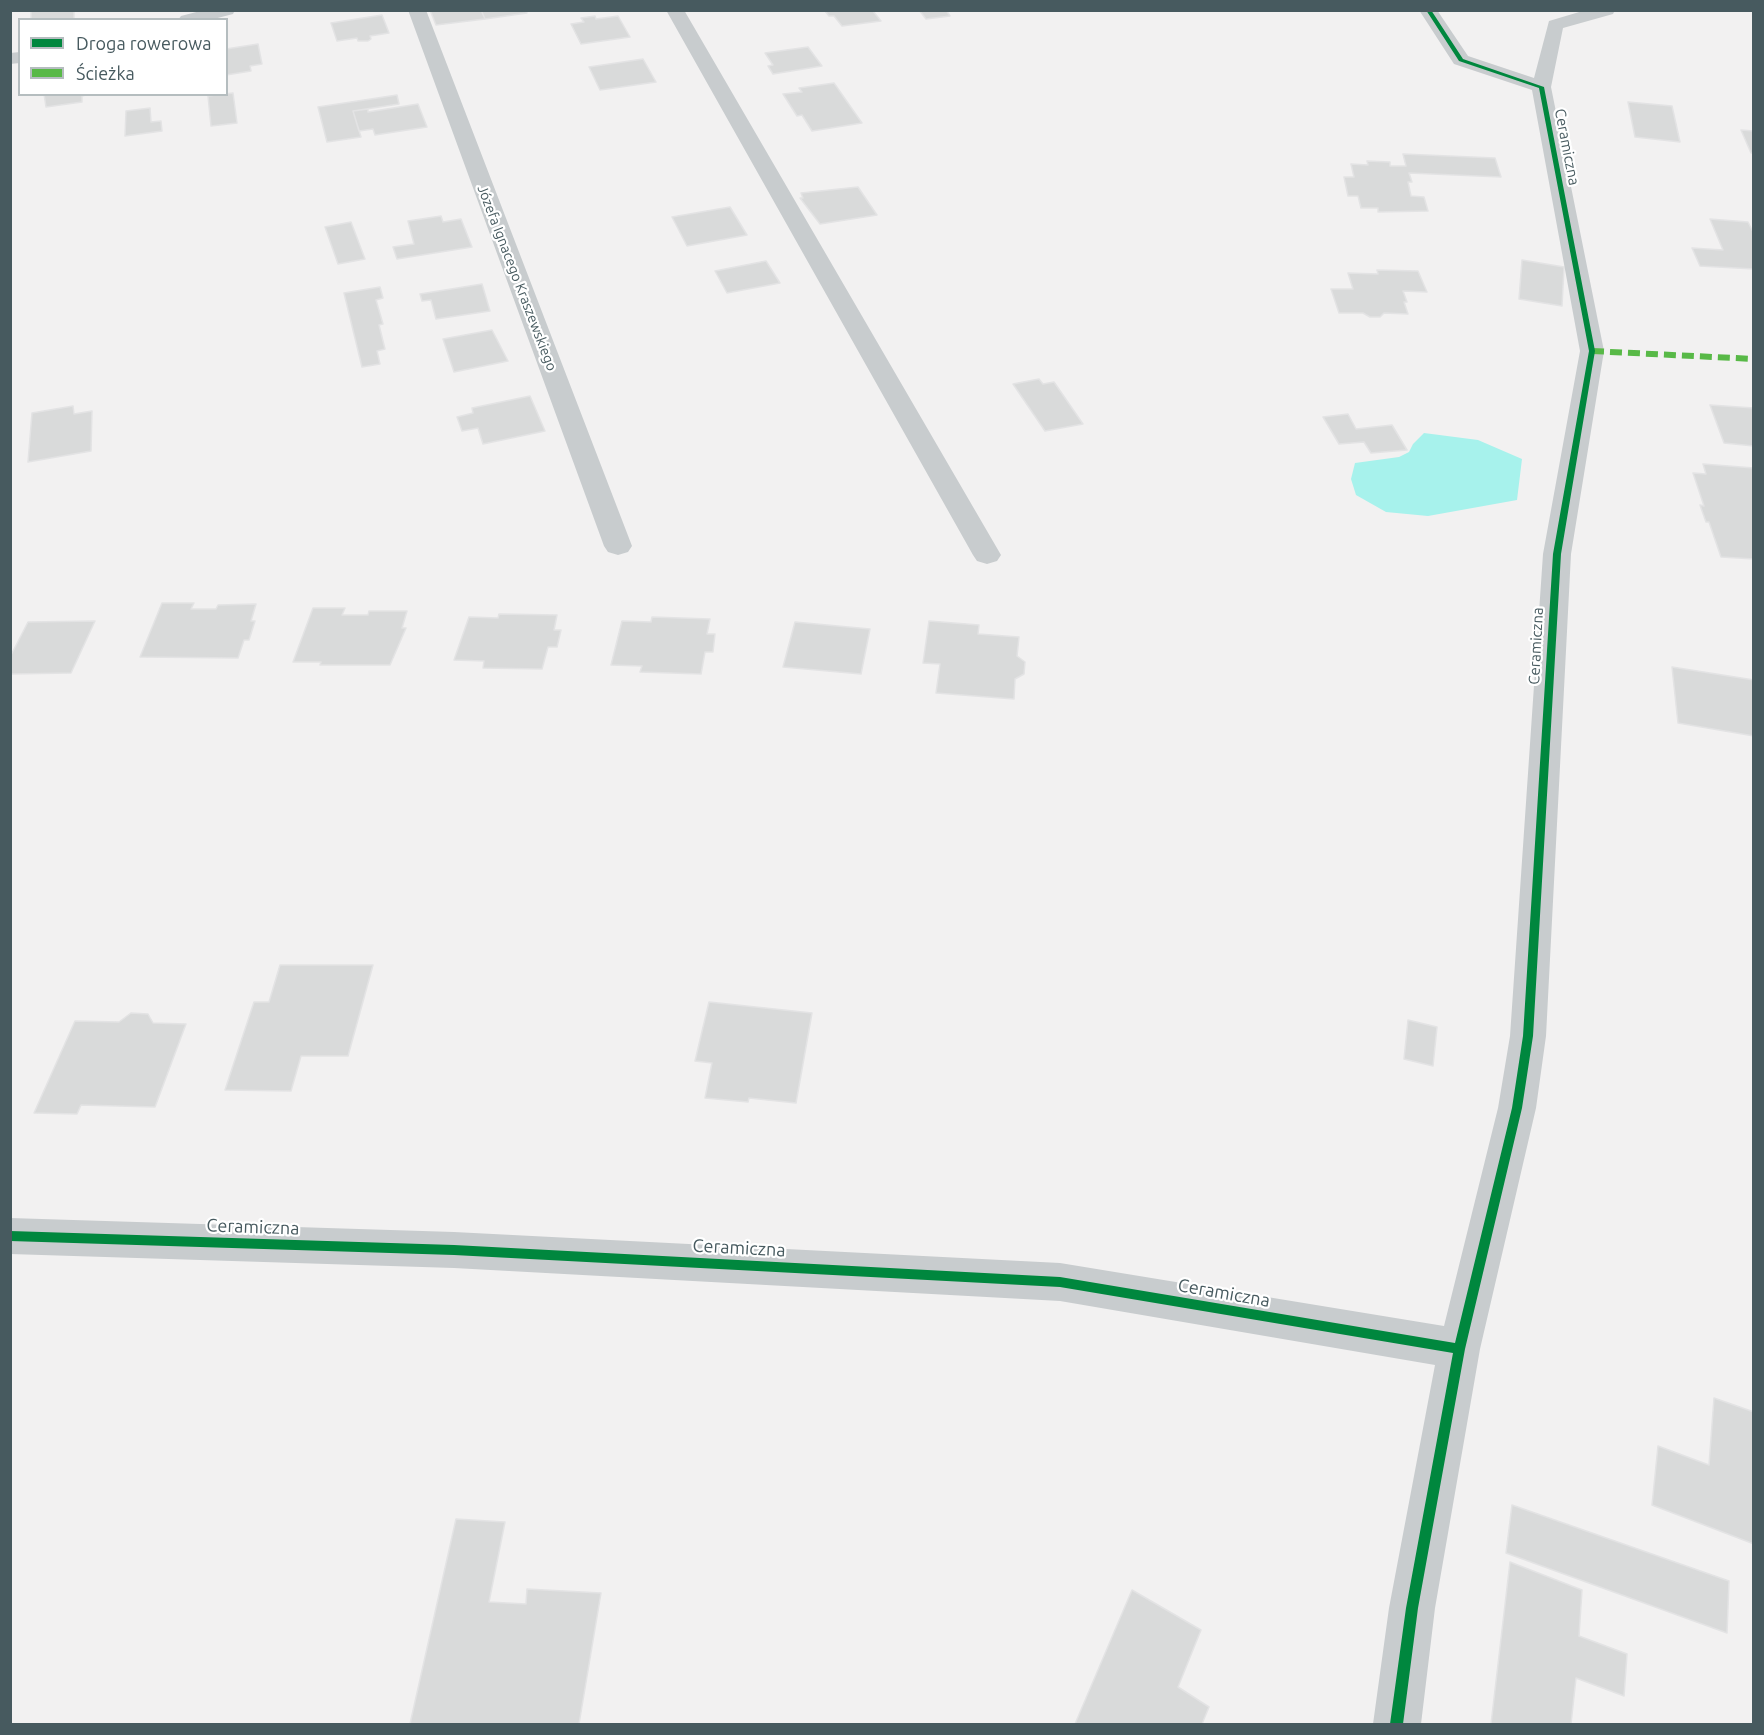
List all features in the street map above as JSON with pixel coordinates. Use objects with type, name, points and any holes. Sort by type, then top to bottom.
[{"type":"street","points":[[195,18],[227,10]]},
{"type":"street","name":"Józefa Ignacego Kraszewskiego","points":[[417,10],[618,546]]},
{"type":"street","points":[[675,10],[987,555]]},
{"type":"street","points":[[1428,10],[1461,60],[1541,87],[1555,25],[1607,10]]},
{"type":"street","name":"Ceramiczna","points":[[1397,1725],[1412,1608],[1459,1349],[1517,1108],[1528,1036],[1557,554],[1592,351],[1541,87]]},
{"type":"street","name":"Ceramiczna","points":[[10,1236],[454,1250],[1060,1282],[1459,1349]]},
{"type":"water","points":[[1424,433],[1478,440],[1522,459],[1517,500],[1428,516],[1386,512],[1356,495],[1351,479],[1355,463],[1399,457],[1409,452],[1413,444]]},
{"type":"building","points":[[31,10],[74,10],[74,18],[31,18]]},
{"type":"building","points":[[430,10],[481,10],[485,19],[436,25]]},
{"type":"building","points":[[481,10],[525,10],[527,13],[485,19]]},
{"type":"building","points":[[876,10],[873,11],[881,21],[842,26],[834,16],[829,16],[825,11]]},
{"type":"building","points":[[919,10],[946,10],[950,16],[926,19]]},
{"type":"building","points":[[382,15],[389,33],[370,36],[371,39],[368,41],[358,41],[357,38],[337,41],[331,23]]},
{"type":"building","points":[[595,16],[596,19],[618,16],[630,37],[581,44],[571,24],[584,22],[581,18]]},
{"type":"building","points":[[258,44],[262,64],[250,66],[251,71],[228,75],[228,49]]},
{"type":"building","points":[[808,47],[822,66],[773,74],[768,66],[773,65],[765,53]]},
{"type":"building","points":[[643,59],[656,82],[600,90],[589,67]]},
{"type":"building","points":[[834,83],[862,123],[812,131],[802,115],[797,116],[783,94],[802,92],[799,88]]},
{"type":"building","points":[[233,93],[237,123],[211,126],[208,96],[228,96],[228,94]]},
{"type":"building","points":[[397,95],[399,104],[353,111],[361,137],[327,142],[318,107]]},
{"type":"building","points":[[44,96],[82,96],[82,102],[46,107]]},
{"type":"building","points":[[1628,102],[1672,106],[1680,142],[1635,137]]},
{"type":"building","points":[[418,104],[427,127],[375,135],[373,129],[359,131],[353,111],[368,109],[368,112]]},
{"type":"building","points":[[150,108],[151,122],[161,121],[162,131],[125,136],[126,111]]},
{"type":"building","points":[[1741,130],[1754,131],[1754,153],[1751,153]]},
{"type":"building","points":[[1403,154],[1495,158],[1501,177],[1409,173],[1412,182],[1408,182],[1411,196],[1424,197],[1428,211],[1378,212],[1378,208],[1361,208],[1358,196],[1348,196],[1344,177],[1354,177],[1351,164],[1368,165],[1367,161],[1390,162],[1390,166],[1406,166]]},
{"type":"building","points":[[858,187],[877,215],[820,224],[800,198],[803,198],[801,193]]},
{"type":"building","points":[[730,207],[747,235],[687,246],[672,217]]},
{"type":"building","points":[[441,216],[443,222],[461,219],[472,247],[397,259],[393,247],[414,244],[408,221]]},
{"type":"building","points":[[1710,219],[1748,222],[1754,234],[1754,269],[1700,266],[1692,248],[1723,250]]},
{"type":"building","points":[[351,222],[365,259],[338,264],[325,227]]},
{"type":"building","points":[[1522,260],[1564,267],[1562,306],[1519,299]]},
{"type":"building","points":[[766,261],[780,283],[727,293],[715,271]]},
{"type":"building","points":[[1377,270],[1418,271],[1427,292],[1403,291],[1408,314],[1384,313],[1380,317],[1370,317],[1363,313],[1339,313],[1331,289],[1353,289],[1348,273],[1378,274]]},
{"type":"building","points":[[482,284],[490,311],[436,319],[431,300],[422,301],[420,294]]},
{"type":"building","points":[[380,287],[383,298],[376,300],[383,324],[379,325],[385,349],[377,351],[380,364],[362,367],[344,293]]},
{"type":"building","points":[[492,330],[508,361],[454,372],[443,339]]},
{"type":"building","points":[[1039,379],[1043,384],[1054,382],[1083,424],[1045,431],[1013,384]]},
{"type":"building","points":[[530,396],[545,431],[483,444],[478,428],[462,431],[457,417],[473,413],[472,408]]},
{"type":"building","points":[[1710,405],[1754,408],[1754,446],[1724,443]]},
{"type":"building","points":[[73,406],[74,414],[92,411],[91,451],[28,462],[32,413]]},
{"type":"building","points":[[1348,414],[1356,429],[1392,425],[1407,450],[1371,453],[1364,442],[1339,444],[1323,417]]},
{"type":"building","points":[[1703,464],[1754,468],[1754,559],[1721,557],[1709,522],[1706,522],[1700,505],[1704,506],[1693,473],[1706,474]]},
{"type":"building","points":[[162,603],[194,603],[191,609],[216,609],[218,605],[256,604],[251,621],[255,621],[249,640],[244,640],[238,658],[140,657]]},
{"type":"building","points":[[313,608],[345,608],[342,615],[368,615],[369,611],[407,611],[402,628],[406,628],[390,665],[320,665],[321,662],[293,662]]},
{"type":"building","points":[[499,614],[557,615],[554,630],[561,630],[557,647],[548,647],[542,669],[483,668],[484,661],[454,660],[469,617],[498,618]]},
{"type":"building","points":[[652,617],[710,619],[707,634],[715,634],[713,652],[705,652],[701,674],[640,672],[642,666],[611,665],[622,621],[651,622]]},
{"type":"building","points":[[95,621],[71,673],[10,674],[10,657],[28,622]]},
{"type":"building","points":[[929,621],[979,625],[978,634],[1019,637],[1017,656],[1025,662],[1024,674],[1015,679],[1014,699],[936,693],[940,664],[923,663]]},
{"type":"building","points":[[795,622],[870,629],[861,674],[783,667]]},
{"type":"building","points":[[1672,667],[1754,680],[1754,736],[1678,723]]},
{"type":"building","points":[[280,965],[373,965],[348,1056],[301,1056],[291,1091],[225,1090],[254,1002],[269,1002]]},
{"type":"building","points":[[709,1002],[812,1013],[796,1103],[749,1098],[748,1102],[705,1098],[712,1063],[695,1061]]},
{"type":"building","points":[[131,1013],[148,1014],[153,1023],[186,1024],[155,1107],[81,1105],[77,1114],[34,1113],[75,1021],[119,1022]]},
{"type":"building","points":[[1408,1020],[1437,1027],[1433,1066],[1404,1059]]},
{"type":"building","points":[[1714,1398],[1754,1412],[1754,1544],[1652,1505],[1658,1446],[1709,1465]]},
{"type":"building","points":[[1512,1505],[1729,1581],[1727,1633],[1506,1553]]},
{"type":"building","points":[[456,1519],[505,1522],[489,1602],[526,1604],[527,1589],[601,1593],[579,1724],[410,1724]]},
{"type":"building","points":[[1510,1562],[1582,1590],[1579,1636],[1627,1654],[1624,1696],[1576,1678],[1571,1724],[1491,1724]]},
{"type":"building","points":[[1132,1590],[1201,1630],[1178,1687],[1209,1707],[1202,1724],[1075,1724]]},
{"type":"marked path","points":[[1592,351],[1754,359]]},
{"type":"cycle path","points":[[1397,1724],[1412,1608],[1459,1349],[1517,1108],[1528,1036],[1557,554],[1592,351],[1541,87],[1461,60],[1428,10]]},
{"type":"cycle path","points":[[10,1236],[454,1250],[1060,1282],[1459,1349]]}]
